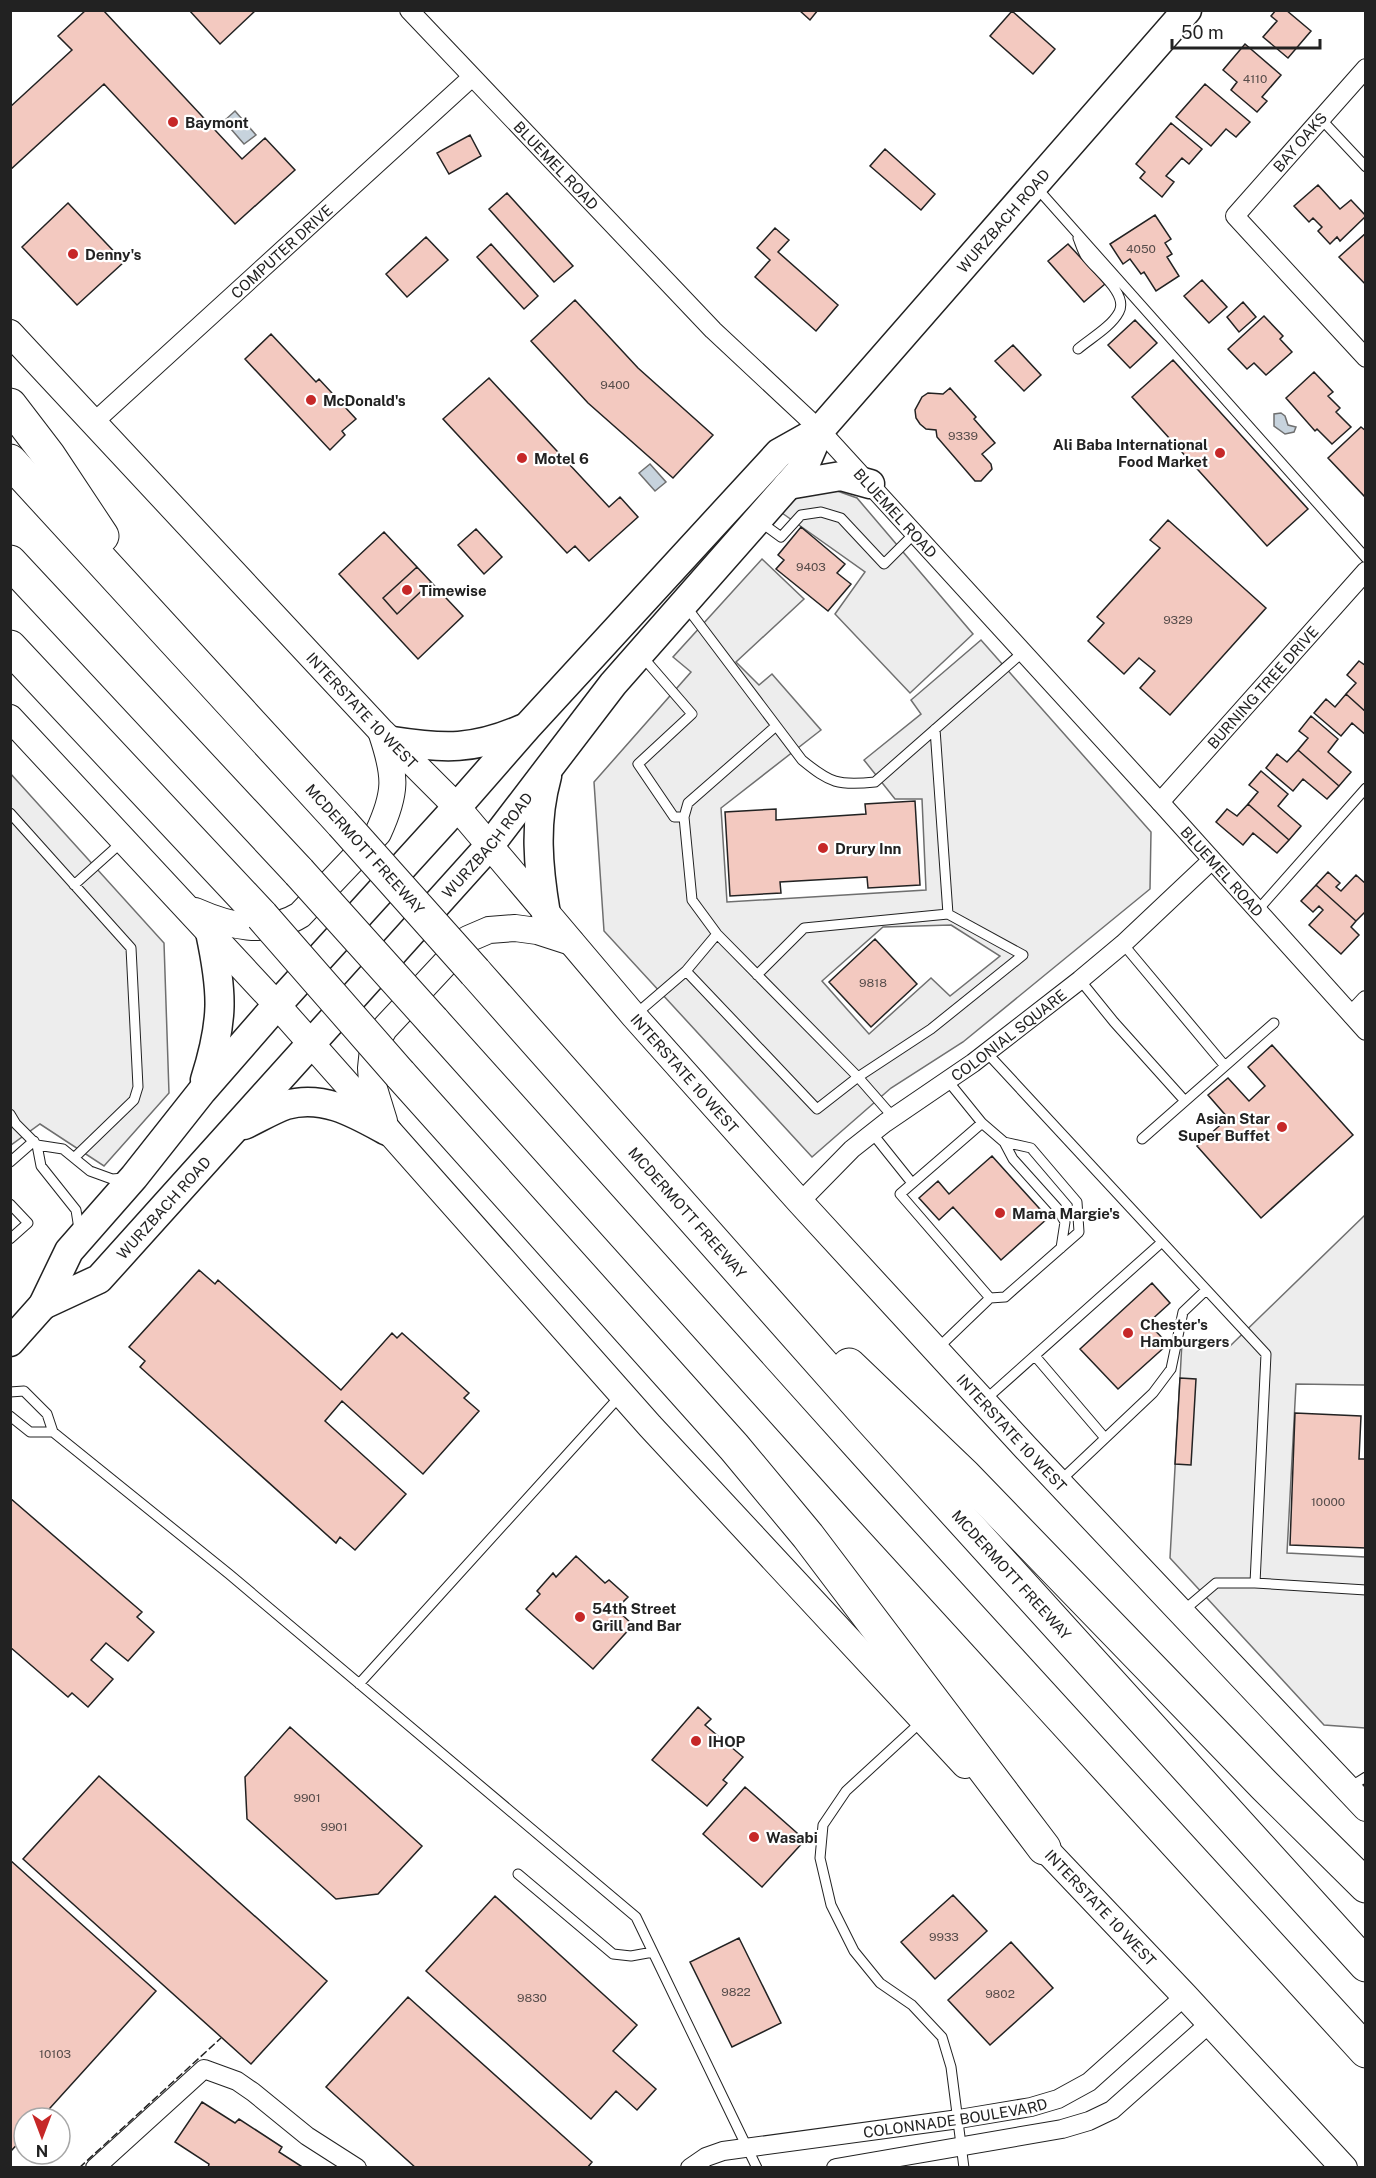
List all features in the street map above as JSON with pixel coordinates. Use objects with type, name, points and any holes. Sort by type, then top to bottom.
[{"type":"highway","points":[[10,405],[49,456],[167,632]]},
{"type":"highway","name":"MCDERMOTT FREEWAY","points":[[10,460],[342,823],[870,1418],[1365,1965]]},
{"type":"highway","points":[[10,562],[299,872],[862,1499],[1365,2051]]},
{"type":"highway","points":[[10,585],[119,678]]},
{"type":"highway","points":[[10,647],[262,916],[400,1074],[734,1447],[808,1536],[1044,1848]]},
{"type":"highway","points":[[669,1191],[965,1476],[1365,1886]]},
{"type":"main road","name":"WURZBACH ROAD","points":[[43,1305],[99,1279],[490,845],[613,684],[804,467],[820,430],[1184,12]]},
{"type":"main road","name":"INTERSTATE 10 WEST","points":[[10,333],[387,737],[457,807],[634,1016],[800,1202],[1058,1483],[1181,1613],[1357,1783],[1365,1808]]},
{"type":"main road","name":"WURZBACH ROAD","points":[[10,1342],[43,1305],[69,1251],[134,1177],[202,1091],[277,1005],[527,727],[779,453],[820,430]]},
{"type":"main road","points":[[788,485],[841,476],[870,484]]},
{"type":"main road","name":"INTERSTATE 10 WEST","points":[[12,722],[277,1005],[622,1395],[922,1720],[1185,1996],[1344,2168]]},
{"type":"main road","points":[[187,907],[238,926],[285,924],[300,915],[378,832],[394,790],[387,737],[444,748],[468,746],[502,738],[527,727]]},
{"type":"main road","points":[[546,914],[540,878],[538,829],[540,801],[548,770]]},
{"type":"main road","points":[[387,1131],[372,1082],[373,1049],[384,1029],[468,939],[489,930],[515,928],[537,931],[571,942]]},
{"type":"main road","points":[[202,1091],[218,1036],[221,1012],[219,978],[210,932]]},
{"type":"main road","points":[[231,1131],[287,1105],[330,1103],[387,1131]]},
{"type":"street","name":"BLUEMEL ROAD","points":[[409,10],[471,78],[713,330],[820,430],[1365,1030]]},
{"type":"street","name":"BAY OAKS","points":[[1365,68],[1235,216],[1365,358]]},
{"type":"street","name":"COMPUTER DRIVE","points":[[93,423],[471,78]]},
{"type":"street","name":"BURNING TREE DRIVE","points":[[1160,802],[1365,571]]},
{"type":"street","name":"COLONIAL SQUARE","points":[[800,1202],[852,1149],[872,1133],[987,1053],[1080,980],[1123,944],[1211,861]]},
{"type":"street","points":[[1352,1015],[1365,1000]]},
{"type":"street","name":"COLONNADE BOULEVARD","points":[[690,2168],[706,2157],[723,2151],[959,2119],[1031,2107],[1058,2099],[1089,2082],[1185,1996]]},
{"type":"street","name":"COLONNADE BOULEVARD","points":[[836,2168],[1062,2129],[1089,2121],[1112,2110],[1210,2023]]},
{"type":"street","points":[[95,2168],[204,2069],[237,2081],[307,2136],[357,2168]]},
{"type":"lane","points":[[1321,119],[1365,167]]},
{"type":"lane","points":[[1034,185],[1365,558]]},
{"type":"lane","points":[[1076,232],[1084,254],[1119,295],[1122,303],[1120,311],[1111,322],[1078,349]]},
{"type":"lane","points":[[758,520],[781,537],[801,515],[821,512],[841,518],[884,564],[915,533]]},
{"type":"lane","points":[[684,603],[802,760],[824,778],[848,785],[874,782],[1023,652]]},
{"type":"lane","points":[[639,654],[692,714],[638,765],[674,818],[684,818]]},
{"type":"lane","points":[[776,726],[688,803],[684,818],[692,900],[717,934],[858,1077],[893,1117]]},
{"type":"lane","points":[[936,729],[948,914]]},
{"type":"lane","points":[[1257,911],[1365,788]]},
{"type":"lane","points":[[10,813],[131,948],[138,1087],[134,1100],[74,1158]]},
{"type":"lane","points":[[74,885],[124,840]]},
{"type":"lane","points":[[686,971],[817,1109],[858,1077],[931,1029],[1023,955],[948,914],[804,928],[757,975]]},
{"type":"lane","points":[[634,1016],[686,971],[717,934]]},
{"type":"lane","points":[[1123,944],[1225,1066]]},
{"type":"lane","points":[[1080,980],[1113,1022],[1185,1101]]},
{"type":"lane","points":[[1142,1139],[1274,1023]]},
{"type":"lane","points":[[987,1053],[1266,1354],[1255,1583]]},
{"type":"lane","points":[[948,1080],[982,1123],[1004,1142],[1013,1159],[1057,1208],[1065,1222],[1061,1248]]},
{"type":"lane","points":[[10,1113],[16,1124],[35,1143],[41,1166],[76,1210],[79,1232],[69,1251]]},
{"type":"lane","points":[[982,1123],[900,1194],[990,1298]]},
{"type":"lane","points":[[872,1133],[912,1183]]},
{"type":"lane","points":[[936,1350],[990,1298],[1005,1297],[1079,1232],[1077,1202],[1031,1148],[1004,1142]]},
{"type":"lane","points":[[10,1162],[35,1143],[63,1149],[90,1171],[112,1179],[134,1177]]},
{"type":"lane","points":[[10,1204],[28,1223],[10,1239]]},
{"type":"lane","points":[[983,1402],[1162,1242]]},
{"type":"lane","points":[[1058,1483],[1153,1393],[1171,1369],[1183,1312],[1206,1290]]},
{"type":"lane","points":[[1035,1356],[1106,1438]]},
{"type":"lane","points":[[10,1392],[24,1391],[47,1414],[53,1432],[229,1574],[636,1917],[757,2168]]},
{"type":"lane","points":[[359,1684],[622,1395]]},
{"type":"lane","points":[[10,1416],[30,1432],[53,1432]]},
{"type":"lane","points":[[1181,1613],[1216,1583],[1255,1583],[1365,1590]]},
{"type":"lane","points":[[922,1720],[846,1791],[823,1825],[820,1858],[831,1905],[854,1951],[880,1983],[912,2005],[942,2037],[951,2067],[964,2168]]},
{"type":"lane","points":[[518,1874],[612,1954],[631,1956],[653,1952]]},
{"type":"shaded area","points":[[235,111],[256,135],[244,144],[224,121]]},
{"type":"shaded area","points":[[1281,413],[1285,416],[1288,425],[1296,427],[1294,432],[1285,434],[1274,426],[1274,414]]},
{"type":"shaded area","points":[[650,464],[666,482],[655,491],[639,473]]},
{"type":"shaded area","points":[[826,487],[857,498],[973,634],[910,693],[835,614],[865,572],[782,513],[803,491]]},
{"type":"shaded area","points":[[762,559],[804,599],[736,662],[759,685],[772,674],[821,730],[721,808],[727,902],[926,890],[922,799],[895,799],[864,760],[921,714],[911,700],[981,640],[1151,832],[1150,889],[963,1042],[891,1088],[812,1157],[604,931],[594,782],[691,672],[673,657]],"holes":[[[951,925],[1000,956],[950,996],[931,978],[869,1034],[822,981],[883,927]]]},
{"type":"shaded area","points":[[10,773],[164,943],[169,1093],[104,1166],[40,1124],[11,1145]]},
{"type":"shaded area","points":[[1365,1215],[1365,1385],[1296,1384],[1287,1553],[1365,1557],[1365,1728],[1324,1725],[1170,1558],[1182,1342],[1229,1347]]},
{"type":"building","name":"Baymont","points":[[86,10],[103,10],[242,159],[265,138],[295,170],[235,224],[104,84],[10,170],[10,107],[72,50],[58,36]]},
{"type":"building","points":[[189,10],[256,10],[220,44]]},
{"type":"building","points":[[799,10],[818,10],[810,20]]},
{"type":"building","points":[[1276,10],[1286,10],[1311,31],[1288,58],[1263,37],[1277,21],[1271,16]]},
{"type":"building","points":[[1012,11],[1055,49],[1033,74],[990,36]]},
{"type":"building","points":[[1245,44],[1281,75],[1262,97],[1267,101],[1257,112],[1231,90],[1237,82],[1223,70]]},
{"type":"building","points":[[1205,84],[1250,122],[1236,137],[1226,129],[1211,146],[1176,117]]},
{"type":"building","points":[[1171,123],[1202,149],[1189,164],[1182,158],[1166,176],[1174,182],[1162,197],[1140,178],[1145,172],[1136,164]]},
{"type":"building","points":[[470,135],[481,156],[449,174],[437,153]]},
{"type":"building","points":[[885,149],[935,194],[921,210],[870,166]]},
{"type":"building","points":[[1318,185],[1340,209],[1351,200],[1366,216],[1340,241],[1337,237],[1330,244],[1318,231],[1322,227],[1313,218],[1309,222],[1294,206]]},
{"type":"building","points":[[507,193],[573,266],[554,282],[489,209]]},
{"type":"building","name":"Denny's","points":[[68,203],[124,262],[77,305],[22,247]]},
{"type":"building","points":[[1155,215],[1171,239],[1165,243],[1172,254],[1167,257],[1179,276],[1156,291],[1144,272],[1141,274],[1130,259],[1123,264],[1110,244]]},
{"type":"building","points":[[775,228],[789,240],[778,252],[838,305],[816,331],[755,277],[770,260],[757,248]]},
{"type":"building","points":[[1366,233],[1366,285],[1339,257]]},
{"type":"building","points":[[426,237],[448,260],[407,297],[386,274]]},
{"type":"building","points":[[491,244],[538,296],[524,309],[477,257]]},
{"type":"building","points":[[1068,244],[1105,284],[1084,302],[1048,261]]},
{"type":"building","points":[[1202,280],[1227,307],[1209,323],[1184,296]]},
{"type":"building","name":"Motel 6","points":[[575,300],[638,368],[713,435],[673,478],[588,403],[531,341]]},
{"type":"building","points":[[1243,302],[1256,317],[1239,332],[1227,317]]},
{"type":"building","points":[[1264,316],[1283,336],[1280,339],[1292,352],[1266,375],[1254,363],[1247,369],[1228,349]]},
{"type":"building","points":[[1135,320],[1157,343],[1130,368],[1108,345]]},
{"type":"building","name":"McDonald's","points":[[271,334],[316,382],[319,379],[356,419],[342,431],[345,435],[330,450],[245,359]]},
{"type":"building","points":[[1013,345],[1041,375],[1024,391],[995,361]]},
{"type":"building","name":"Ali Baba International Food Market","points":[[1173,360],[1308,509],[1267,546],[1132,397]]},
{"type":"building","points":[[1314,372],[1333,392],[1328,396],[1340,408],[1336,412],[1351,427],[1332,444],[1317,429],[1315,431],[1286,398]]},
{"type":"building","name":"Motel 6","points":[[489,378],[609,507],[620,497],[638,517],[589,561],[575,546],[567,553],[443,419]]},
{"type":"building","points":[[950,388],[995,443],[982,454],[991,464],[992,469],[981,481],[975,481],[937,437],[936,430],[926,429],[916,418],[915,410],[922,397],[928,393],[943,394]]},
{"type":"building","points":[[1361,427],[1366,431],[1366,498],[1328,458]]},
{"type":"building","points":[[1168,520],[1266,608],[1170,715],[1140,688],[1155,671],[1139,658],[1124,674],[1088,641],[1104,623],[1097,617],[1160,548],[1150,540]]},
{"type":"building","points":[[801,527],[845,564],[837,573],[851,584],[828,611],[776,569],[784,560],[778,555]]},
{"type":"building","points":[[476,529],[502,557],[484,574],[458,545]]},
{"type":"building","points":[[384,532],[417,567],[383,598],[397,614],[431,582],[463,616],[418,659],[339,574]]},
{"type":"building","name":"Timewise","points":[[417,567],[431,582],[397,614],[383,598]]},
{"type":"building","points":[[1359,661],[1366,666],[1366,712],[1346,694],[1356,683],[1347,675]]},
{"type":"building","points":[[1346,694],[1366,712],[1366,735],[1352,723],[1341,736],[1314,713],[1326,699],[1335,707]]},
{"type":"building","points":[[1311,716],[1338,739],[1328,752],[1351,772],[1339,786],[1298,750],[1308,738],[1299,731]]},
{"type":"building","points":[[1298,750],[1339,786],[1327,799],[1303,779],[1293,791],[1266,768],[1277,754],[1287,762]]},
{"type":"building","points":[[1261,771],[1288,794],[1278,806],[1301,826],[1289,840],[1248,804],[1258,792],[1249,785]]},
{"type":"building","name":"Drury Inn","points":[[915,801],[920,885],[868,888],[867,877],[780,882],[781,893],[730,896],[725,812],[776,809],[776,820],[866,814],[865,804]]},
{"type":"building","points":[[1248,804],[1289,840],[1277,853],[1253,833],[1243,845],[1216,822],[1227,809],[1237,816]]},
{"type":"building","points":[[1328,872],[1340,883],[1336,887],[1341,891],[1356,875],[1366,884],[1366,911],[1356,921],[1316,885]]},
{"type":"building","points":[[1316,885],[1356,921],[1351,927],[1359,935],[1341,954],[1309,925],[1323,910],[1319,906],[1313,912],[1301,901]]},
{"type":"building","points":[[875,939],[917,984],[871,1027],[829,982]]},
{"type":"building","name":"Asian Star Super Buffet","points":[[1272,1045],[1353,1135],[1261,1218],[1197,1146],[1228,1118],[1208,1095],[1228,1078],[1249,1101],[1265,1086],[1248,1067]]},
{"type":"building","name":"Mama Margie's","points":[[992,1156],[1048,1218],[1001,1260],[953,1207],[939,1220],[919,1198],[938,1181],[949,1194]]},
{"type":"building","points":[[199,1270],[215,1284],[218,1280],[341,1390],[392,1333],[397,1338],[402,1333],[469,1393],[464,1398],[479,1411],[423,1474],[342,1401],[325,1421],[406,1494],[355,1550],[340,1537],[336,1543],[140,1367],[145,1361],[129,1347]]},
{"type":"building","name":"Chester's Hamburgers","points":[[1152,1283],[1170,1303],[1148,1323],[1168,1344],[1118,1389],[1080,1349]]},
{"type":"building","points":[[1180,1378],[1196,1379],[1191,1465],[1175,1464]]},
{"type":"building","points":[[1295,1413],[1361,1416],[1359,1459],[1366,1459],[1366,1548],[1290,1545]]},
{"type":"building","points":[[10,1498],[142,1612],[137,1617],[154,1632],[128,1661],[106,1643],[91,1660],[113,1679],[88,1707],[72,1693],[68,1697],[10,1647]]},
{"type":"building","name":"54th Street Grill and Bar","points":[[576,1556],[605,1583],[609,1580],[628,1597],[616,1609],[633,1625],[593,1669],[526,1609],[540,1594],[537,1591],[553,1573],[556,1577]]},
{"type":"building","name":"IHOP","points":[[698,1707],[711,1719],[705,1725],[743,1757],[723,1780],[727,1783],[707,1806],[652,1760]]},
{"type":"building","points":[[290,1727],[422,1846],[378,1894],[336,1899],[247,1819],[245,1777]]},
{"type":"building","points":[[99,1776],[327,1981],[251,2064],[23,1859]]},
{"type":"building","name":"Wasabi","points":[[745,1787],[805,1840],[762,1887],[703,1834]]},
{"type":"building","points":[[10,1860],[156,1991],[52,2106],[12,2106],[12,2150],[10,2152]]},
{"type":"building","points":[[953,1895],[987,1931],[935,1979],[901,1942]]},
{"type":"building","points":[[495,1896],[637,2025],[613,2051],[656,2089],[637,2110],[616,2091],[591,2119],[426,1971]]},
{"type":"building","points":[[739,1938],[781,2023],[732,2047],[690,1962]]},
{"type":"building","points":[[1011,1942],[1053,1988],[990,2045],[948,2000]]},
{"type":"building","points":[[408,1997],[592,2162],[587,2168],[416,2168],[326,2087]]},
{"type":"building","points":[[202,2102],[235,2123],[239,2119],[282,2147],[279,2152],[304,2168],[208,2168],[209,2164],[175,2142]]},
{"type":"fence","points":[[79,2168],[221,2038]]},
{"type":"place","name":"Baymont","points":[[173,122]]},
{"type":"place","name":"Denny's","points":[[73,254]]},
{"type":"place","name":"McDonald's","points":[[311,400]]},
{"type":"place","name":"Ali Baba International Food Market","points":[[1220,453]]},
{"type":"place","name":"Motel 6","points":[[522,458]]},
{"type":"place","name":"Timewise","points":[[407,590]]},
{"type":"place","name":"Drury Inn","points":[[823,848]]},
{"type":"place","name":"Asian Star Super Buffet","points":[[1282,1127]]},
{"type":"place","name":"Mama Margie's","points":[[1000,1213]]},
{"type":"place","name":"Chester's Hamburgers","points":[[1128,1333]]},
{"type":"place","name":"54th Street Grill and Bar","points":[[580,1617]]},
{"type":"place","name":"IHOP","points":[[696,1741]]},
{"type":"place","name":"Wasabi","points":[[754,1837]]}]
